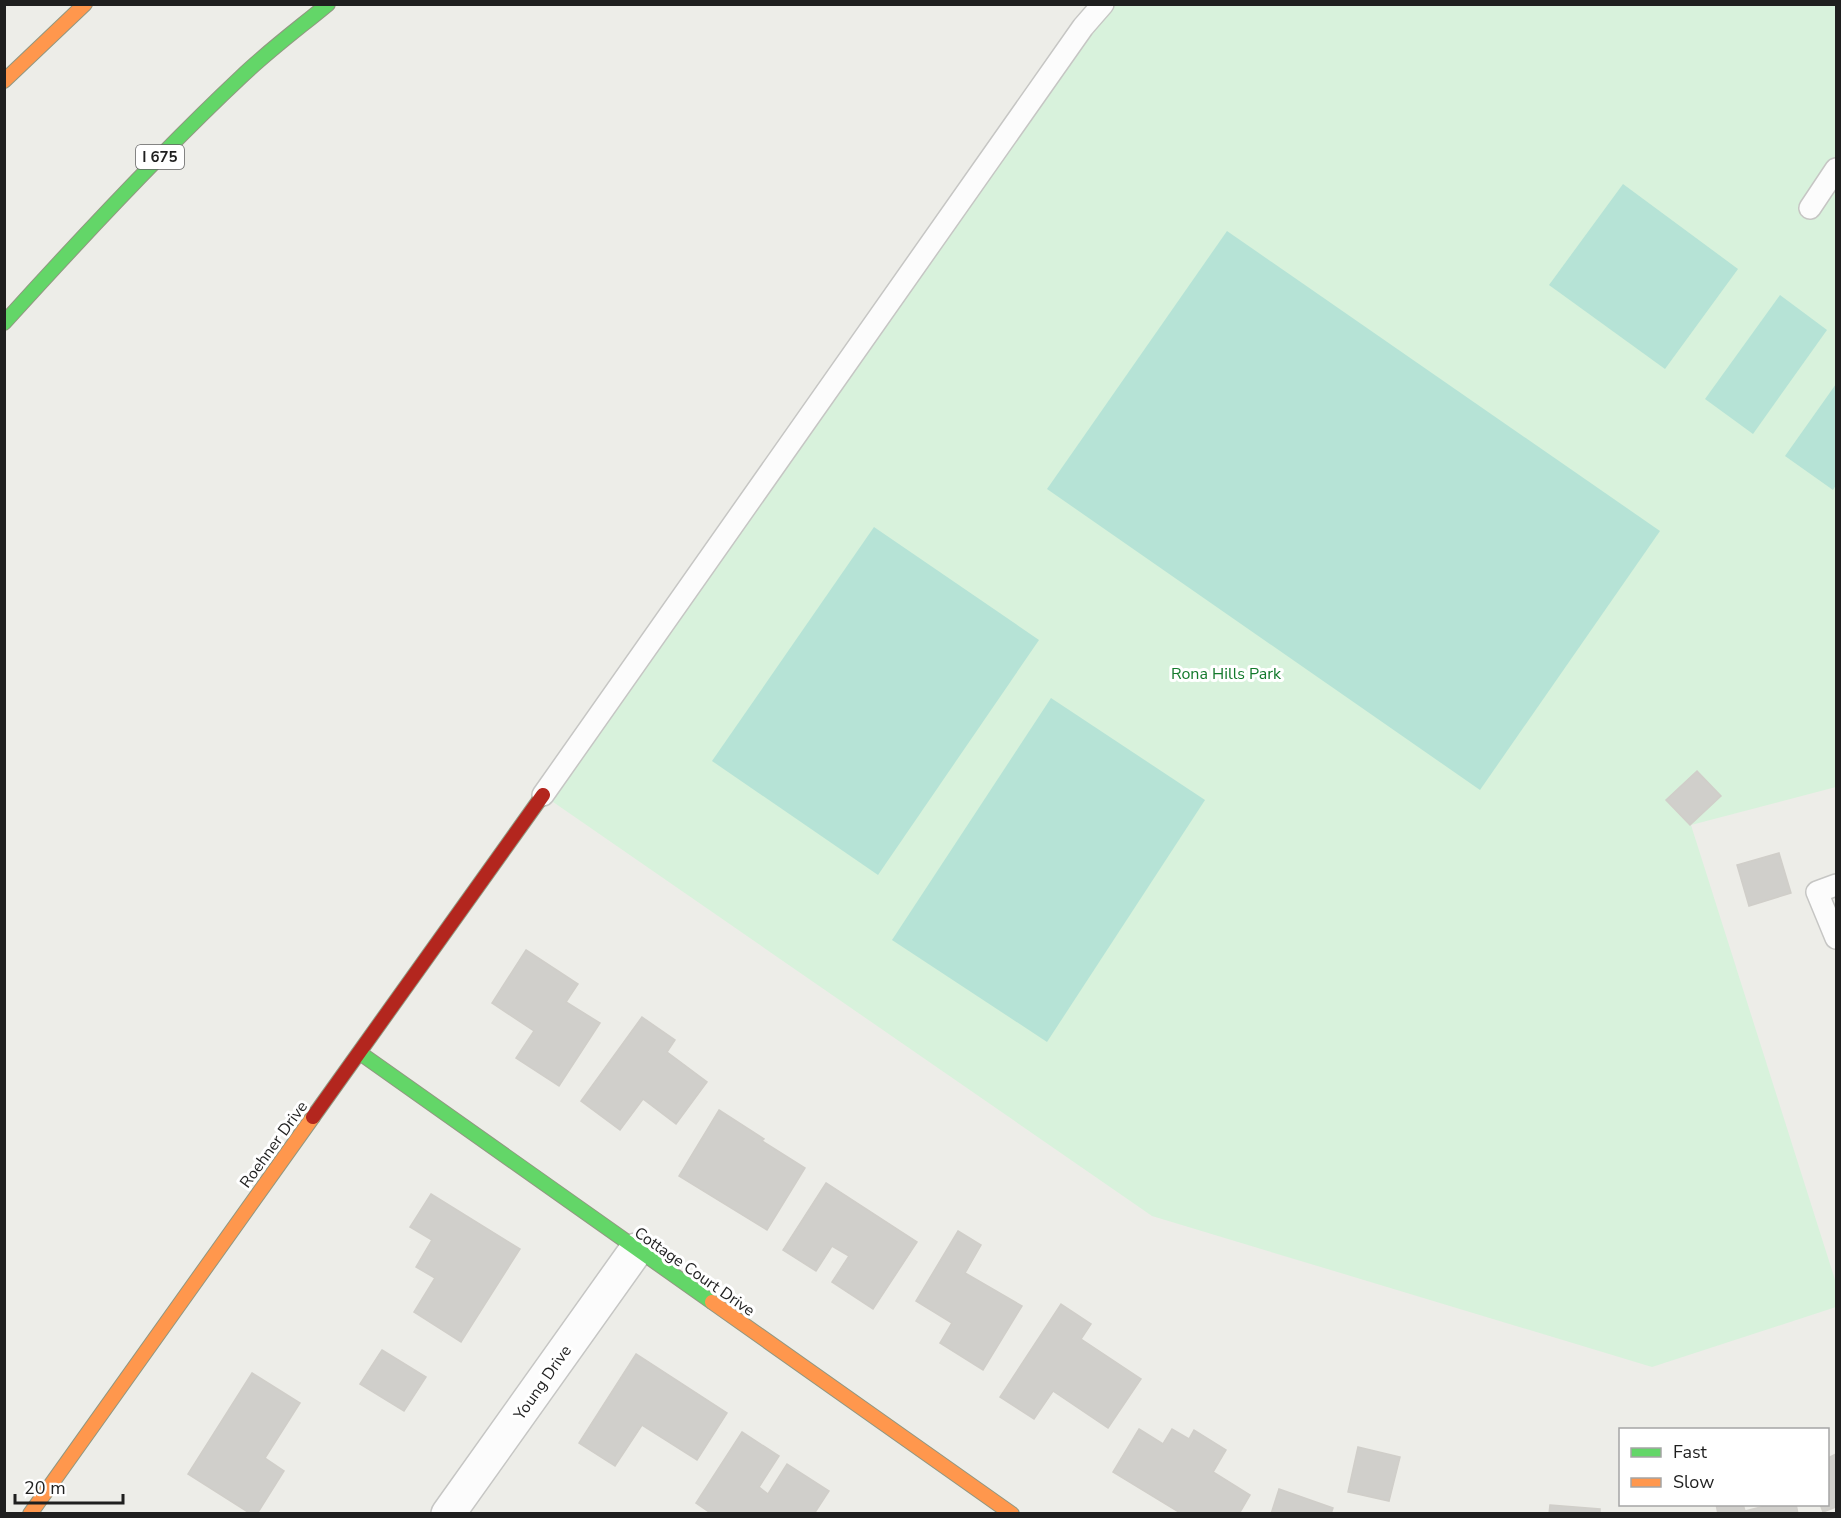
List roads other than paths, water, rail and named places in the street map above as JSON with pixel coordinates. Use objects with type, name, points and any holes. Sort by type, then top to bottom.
[{"type":"main road","points":[[4,81],[85,4]]},
{"type":"main road","name":"I 675","points":[[4,323],[90,228],[196,120],[243,75],[328,4]]},
{"type":"main road","name":"Roehner Drive","points":[[30,1514],[543,795]]},
{"type":"main road","name":"Cottage Court Drive","points":[[360,1053],[1012,1514]]},
{"type":"street","name":"Young Drive","points":[[448,1514],[636,1250]]},
{"type":"lane","points":[[543,795],[1083,27],[1103,4]]},
{"type":"lane","points":[[1810,208],[1836,169]]},
{"type":"lane","points":[[1836,885],[1817,892],[1836,938]]},
{"type":"park label","name":"Rona Hills Park","points":[[1226,673]]}]
